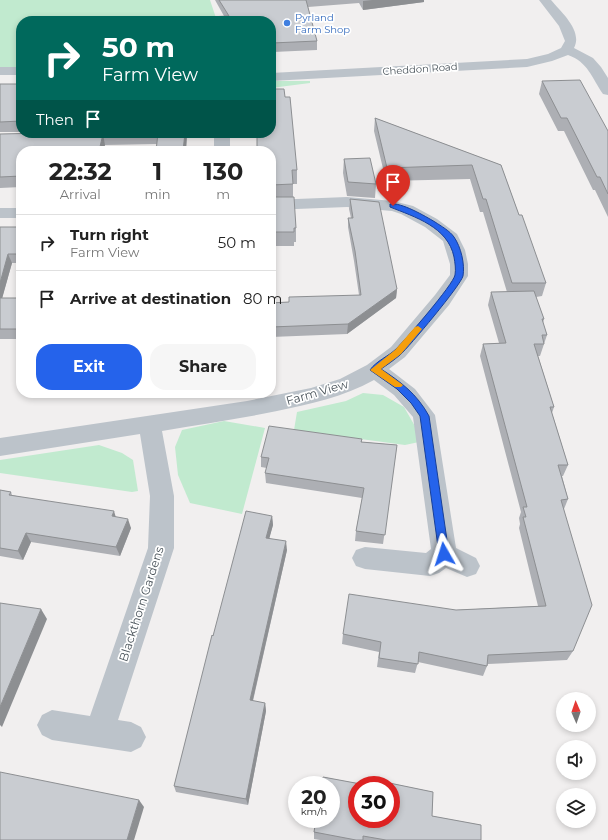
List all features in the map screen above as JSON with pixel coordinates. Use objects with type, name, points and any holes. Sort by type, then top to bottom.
[{"type":"street","points":[[545,0],[566,27],[570,36],[570,42],[567,50],[590,60],[608,91]]},
{"type":"street","name":"Cheddon Road","points":[[276,77],[527,63],[545,60],[559,55],[567,50]]},
{"type":"street","points":[[0,71],[16,71]]},
{"type":"street","name":"Farm View","points":[[0,447],[247,409],[311,396],[347,385],[374,370],[398,352],[442,300],[459,276],[459,264],[456,250],[451,238],[442,230],[420,216],[393,206],[347,202],[276,205]]},
{"type":"street","points":[[0,213],[16,213]]},
{"type":"street","points":[[374,370],[400,386],[414,401],[424,416],[444,554]]},
{"type":"street","name":"Blackthorn Gardens","points":[[99,732],[161,548],[162,496],[150,425]]},
{"type":"street","points":[[365,558],[430,565],[444,554]]},
{"type":"street","points":[[444,554],[467,566]]},
{"type":"street","points":[[52,725],[131,737]]},
{"type":"green space","points":[[0,0],[210,0],[215,16],[16,16],[16,67],[0,67]]},
{"type":"green space","points":[[276,81],[310,81],[310,83],[276,87]]},
{"type":"green space","points":[[363,393],[383,395],[404,407],[416,428],[419,442],[405,445],[294,430],[297,412],[346,401]]},
{"type":"green space","points":[[224,421],[265,428],[242,514],[190,503],[178,475],[175,447],[182,430]]},
{"type":"green space","points":[[99,445],[122,453],[133,460],[138,491],[132,492],[0,473],[0,460]]},
{"type":"building","points":[[219,0],[306,0],[317,41],[276,43],[276,16],[229,16]]},
{"type":"building","points":[[580,80],[608,131],[608,194],[600,177],[597,177],[567,118],[561,118],[542,81]]},
{"type":"building","points":[[0,84],[16,84],[16,121],[0,122]]},
{"type":"building","points":[[276,89],[284,89],[285,97],[290,97],[297,170],[292,170],[293,184],[276,185],[276,146],[257,146],[257,138],[276,138]]},
{"type":"building","points":[[375,118],[501,165],[519,215],[522,215],[546,283],[512,283],[486,199],[483,199],[472,165],[387,168]]},
{"type":"building","points":[[0,134],[16,134],[16,138],[102,138],[100,146],[16,146],[16,176],[0,177]]},
{"type":"building","points":[[157,138],[184,138],[184,146],[157,146]]},
{"type":"building","points":[[370,158],[376,184],[348,182],[344,159]]},
{"type":"building","points":[[276,197],[294,197],[296,228],[294,228],[294,232],[276,232]]},
{"type":"building","points":[[350,199],[379,202],[397,289],[348,324],[276,327],[276,303],[289,302],[289,297],[361,295],[355,251],[348,218],[353,218]]},
{"type":"building","points":[[0,227],[16,227],[16,254],[8,254],[0,283]]},
{"type":"building","points":[[534,291],[544,319],[542,319],[547,335],[542,335],[544,344],[534,344],[554,407],[550,407],[568,465],[558,465],[568,499],[561,500],[592,605],[573,651],[488,655],[487,666],[419,652],[418,664],[379,658],[381,642],[343,634],[349,594],[456,610],[546,606],[523,517],[526,517],[523,507],[527,507],[483,344],[506,343],[491,292]]},
{"type":"building","points":[[0,298],[16,298],[16,329],[0,329]]},
{"type":"building","points":[[269,426],[362,439],[361,442],[397,445],[385,535],[356,531],[364,488],[265,473],[269,458],[261,457]]},
{"type":"building","points":[[0,490],[11,492],[9,495],[114,511],[112,516],[128,519],[116,547],[26,533],[18,551],[0,548]]},
{"type":"building","points":[[246,511],[272,516],[266,538],[286,541],[250,700],[265,703],[246,799],[174,786],[212,635],[213,636]]},
{"type":"building","points":[[0,603],[41,609],[0,707]]},
{"type":"building","points":[[0,772],[139,800],[127,840],[0,840]]},
{"type":"building","points":[[340,780],[348,782],[348,828],[400,828],[400,785],[433,792],[432,816],[481,825],[481,840],[386,840],[363,836],[363,840],[356,840],[314,832],[315,828],[340,828]]},
{"type":"slow traffic","points":[[398,385],[374,370],[398,352],[418,329]]},
{"type":"place","name":"Pyrland Farm Shop","points":[[287,23]]},
{"type":"route","points":[[393,206],[420,216],[442,230],[451,238],[456,250],[459,264],[459,276],[442,300],[398,352],[374,370],[400,386],[414,401],[424,416],[444,554]]}]
